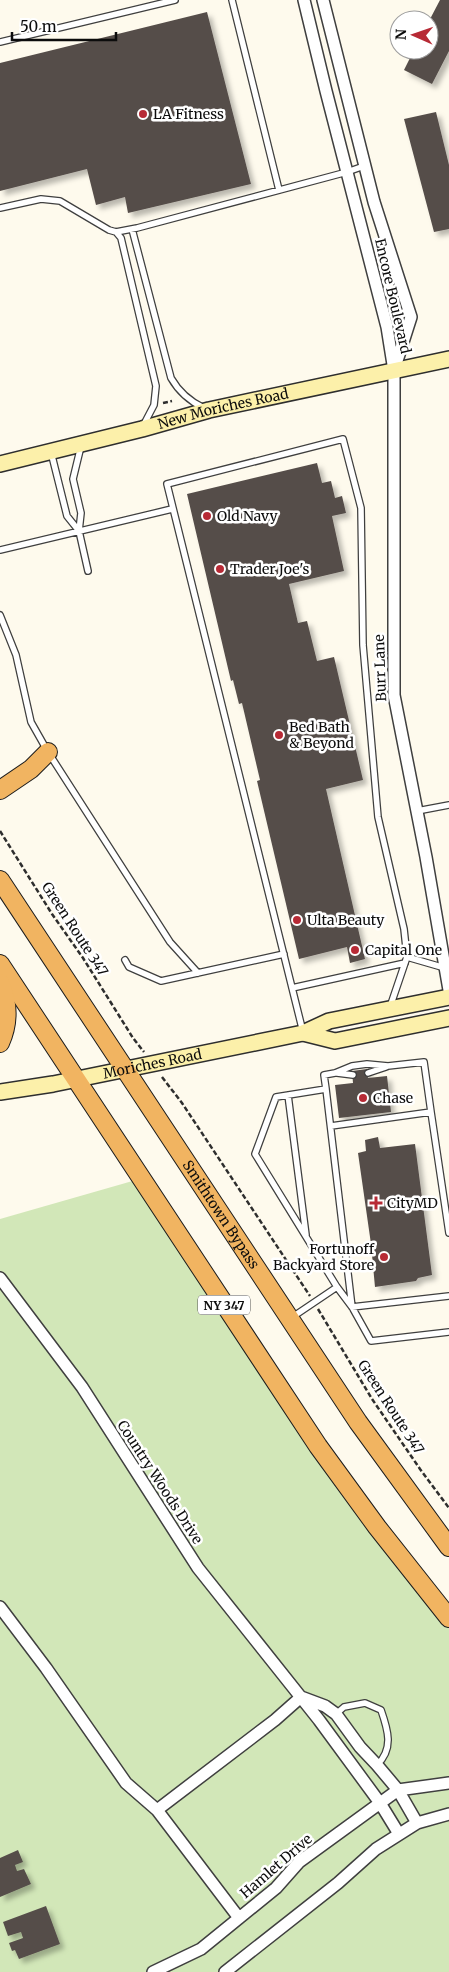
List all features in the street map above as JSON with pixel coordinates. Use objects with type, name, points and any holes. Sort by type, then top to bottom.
[{"type":"highway","points":[[0,776],[25,759],[48,752]]},
{"type":"highway","points":[[0,790],[31,769],[48,752]]},
{"type":"highway","name":"Smithtown Bypass","points":[[0,880],[290,1319],[383,1457],[449,1547]]},
{"type":"highway","name":"NY 347","points":[[0,964],[318,1446],[377,1528],[449,1618]]},
{"type":"highway","points":[[0,983],[8,1017],[0,1043]]},
{"type":"main road","name":"New Moriches Road","points":[[0,464],[142,429],[209,410],[449,360]]},
{"type":"main road","name":"Moriches Road","points":[[0,1092],[76,1079],[303,1033],[329,1021],[449,997]]},
{"type":"main road","name":"Moriches Road","points":[[303,1033],[335,1040],[449,1018]]},
{"type":"street","name":"Encore Boulevard","points":[[304,0],[387,326],[394,371]]},
{"type":"street","name":"Encore Boulevard","points":[[323,0],[364,166],[411,317],[394,371]]},
{"type":"street","name":"Burr Lane","points":[[394,371],[394,695],[449,990]]},
{"type":"street","name":"Country Woods Drive","points":[[0,1278],[82,1387],[198,1568],[301,1697],[380,1803],[399,1834]]},
{"type":"street","points":[[0,1607],[46,1668],[126,1783],[157,1810],[239,1918]]},
{"type":"street","points":[[157,1810],[276,1720],[301,1697],[325,1706],[336,1714],[360,1747],[398,1790],[418,1824]]},
{"type":"street","name":"Hamlet Drive","points":[[154,1972],[201,1949],[276,1888],[299,1862],[398,1790],[449,1783]]},
{"type":"street","points":[[225,1972],[338,1883],[376,1849],[418,1824],[449,1814]]},
{"type":"lane","points":[[0,42],[175,0]]},
{"type":"lane","points":[[232,0],[279,190]]},
{"type":"lane","points":[[116,232],[364,166]]},
{"type":"lane","points":[[0,208],[41,199],[60,201],[91,220],[116,232],[121,238],[156,386],[154,405],[142,429]]},
{"type":"lane","points":[[132,229],[170,378],[186,397],[209,410]]},
{"type":"lane","points":[[303,1033],[167,484],[343,439],[361,508],[363,645],[378,817],[404,929],[406,960],[390,1009]]},
{"type":"lane","points":[[81,444],[73,479],[81,513],[79,531],[88,571]]},
{"type":"lane","points":[[51,452],[67,516],[79,531]]},
{"type":"lane","points":[[0,550],[172,509]]},
{"type":"lane","points":[[0,615],[16,655],[31,722],[142,901],[170,942],[198,973]]},
{"type":"lane","points":[[417,811],[449,805]]},
{"type":"lane","points":[[125,960],[129,967],[161,981],[284,954]]},
{"type":"lane","points":[[292,988],[406,960],[445,968]]},
{"type":"lane","points":[[352,1308],[324,1075],[352,1066],[367,1064],[388,1066],[424,1062],[449,1233]]},
{"type":"lane","points":[[368,1073],[388,1066]]},
{"type":"lane","points":[[335,1073],[352,1075]]},
{"type":"lane","points":[[326,1090],[276,1097],[255,1154],[371,1341],[449,1332]]},
{"type":"lane","points":[[288,1095],[306,1237]]},
{"type":"lane","points":[[331,1126],[431,1112]]},
{"type":"lane","points":[[290,1319],[337,1287]]},
{"type":"lane","points":[[352,1308],[449,1296]]},
{"type":"lane","points":[[336,1714],[344,1707],[365,1703],[381,1710],[387,1727],[388,1739],[386,1757],[377,1765]]},
{"type":"path","points":[[161,404],[172,401]]},
{"type":"path","name":"Green Route 347","points":[[0,831],[133,1038]]},
{"type":"path","points":[[182,1103],[306,1291]]},
{"type":"path","name":"Green Route 347","points":[[321,1313],[372,1399],[420,1470],[449,1508]]},
{"type":"green space","points":[[136,1180],[449,1622],[449,1972],[0,1972],[0,1219]]},
{"type":"building","points":[[440,0],[449,0],[449,51],[432,84],[404,70],[409,60],[439,60],[439,10],[435,10]]},
{"type":"building","points":[[207,12],[251,184],[128,213],[125,197],[96,205],[87,169],[0,191],[0,63]]},
{"type":"building","points":[[436,112],[449,165],[449,229],[434,232],[404,119]]},
{"type":"building","points":[[317,463],[322,483],[331,481],[335,498],[342,496],[346,513],[332,516],[344,571],[289,584],[298,623],[307,621],[317,661],[334,657],[363,780],[326,789],[365,959],[350,963],[347,947],[299,959],[257,781],[260,780],[242,703],[239,704],[233,680],[231,681],[187,494]]},
{"type":"building","name":"Chase","points":[[367,1069],[368,1078],[387,1076],[391,1112],[339,1118],[335,1085],[353,1083],[352,1071]]},
{"type":"building","points":[[378,1137],[380,1148],[415,1144],[432,1275],[418,1278],[416,1281],[375,1287],[358,1153],[366,1151],[365,1140]]},
{"type":"building","points":[[18,1850],[23,1862],[15,1865],[17,1871],[24,1869],[31,1884],[0,1897],[0,1858]]},
{"type":"building","points":[[46,1906],[60,1944],[19,1959],[15,1950],[12,1951],[9,1943],[23,1938],[21,1932],[8,1936],[3,1922]]},
{"type":"place","name":"LA Fitness","points":[[143,114]]},
{"type":"place","name":"Old Navy","points":[[207,516]]},
{"type":"place","name":"Trader Joe's","points":[[220,569]]},
{"type":"place","name":"Bed Bath & Beyond","points":[[279,735]]},
{"type":"place","name":"Ulta Beauty","points":[[297,920]]},
{"type":"place","name":"Capital One","points":[[355,950]]},
{"type":"place","name":"Chase","points":[[363,1098]]},
{"type":"place","name":"CityMD","points":[[376,1203]]},
{"type":"place","name":"Fortunoff Backyard Store","points":[[384,1257]]}]
